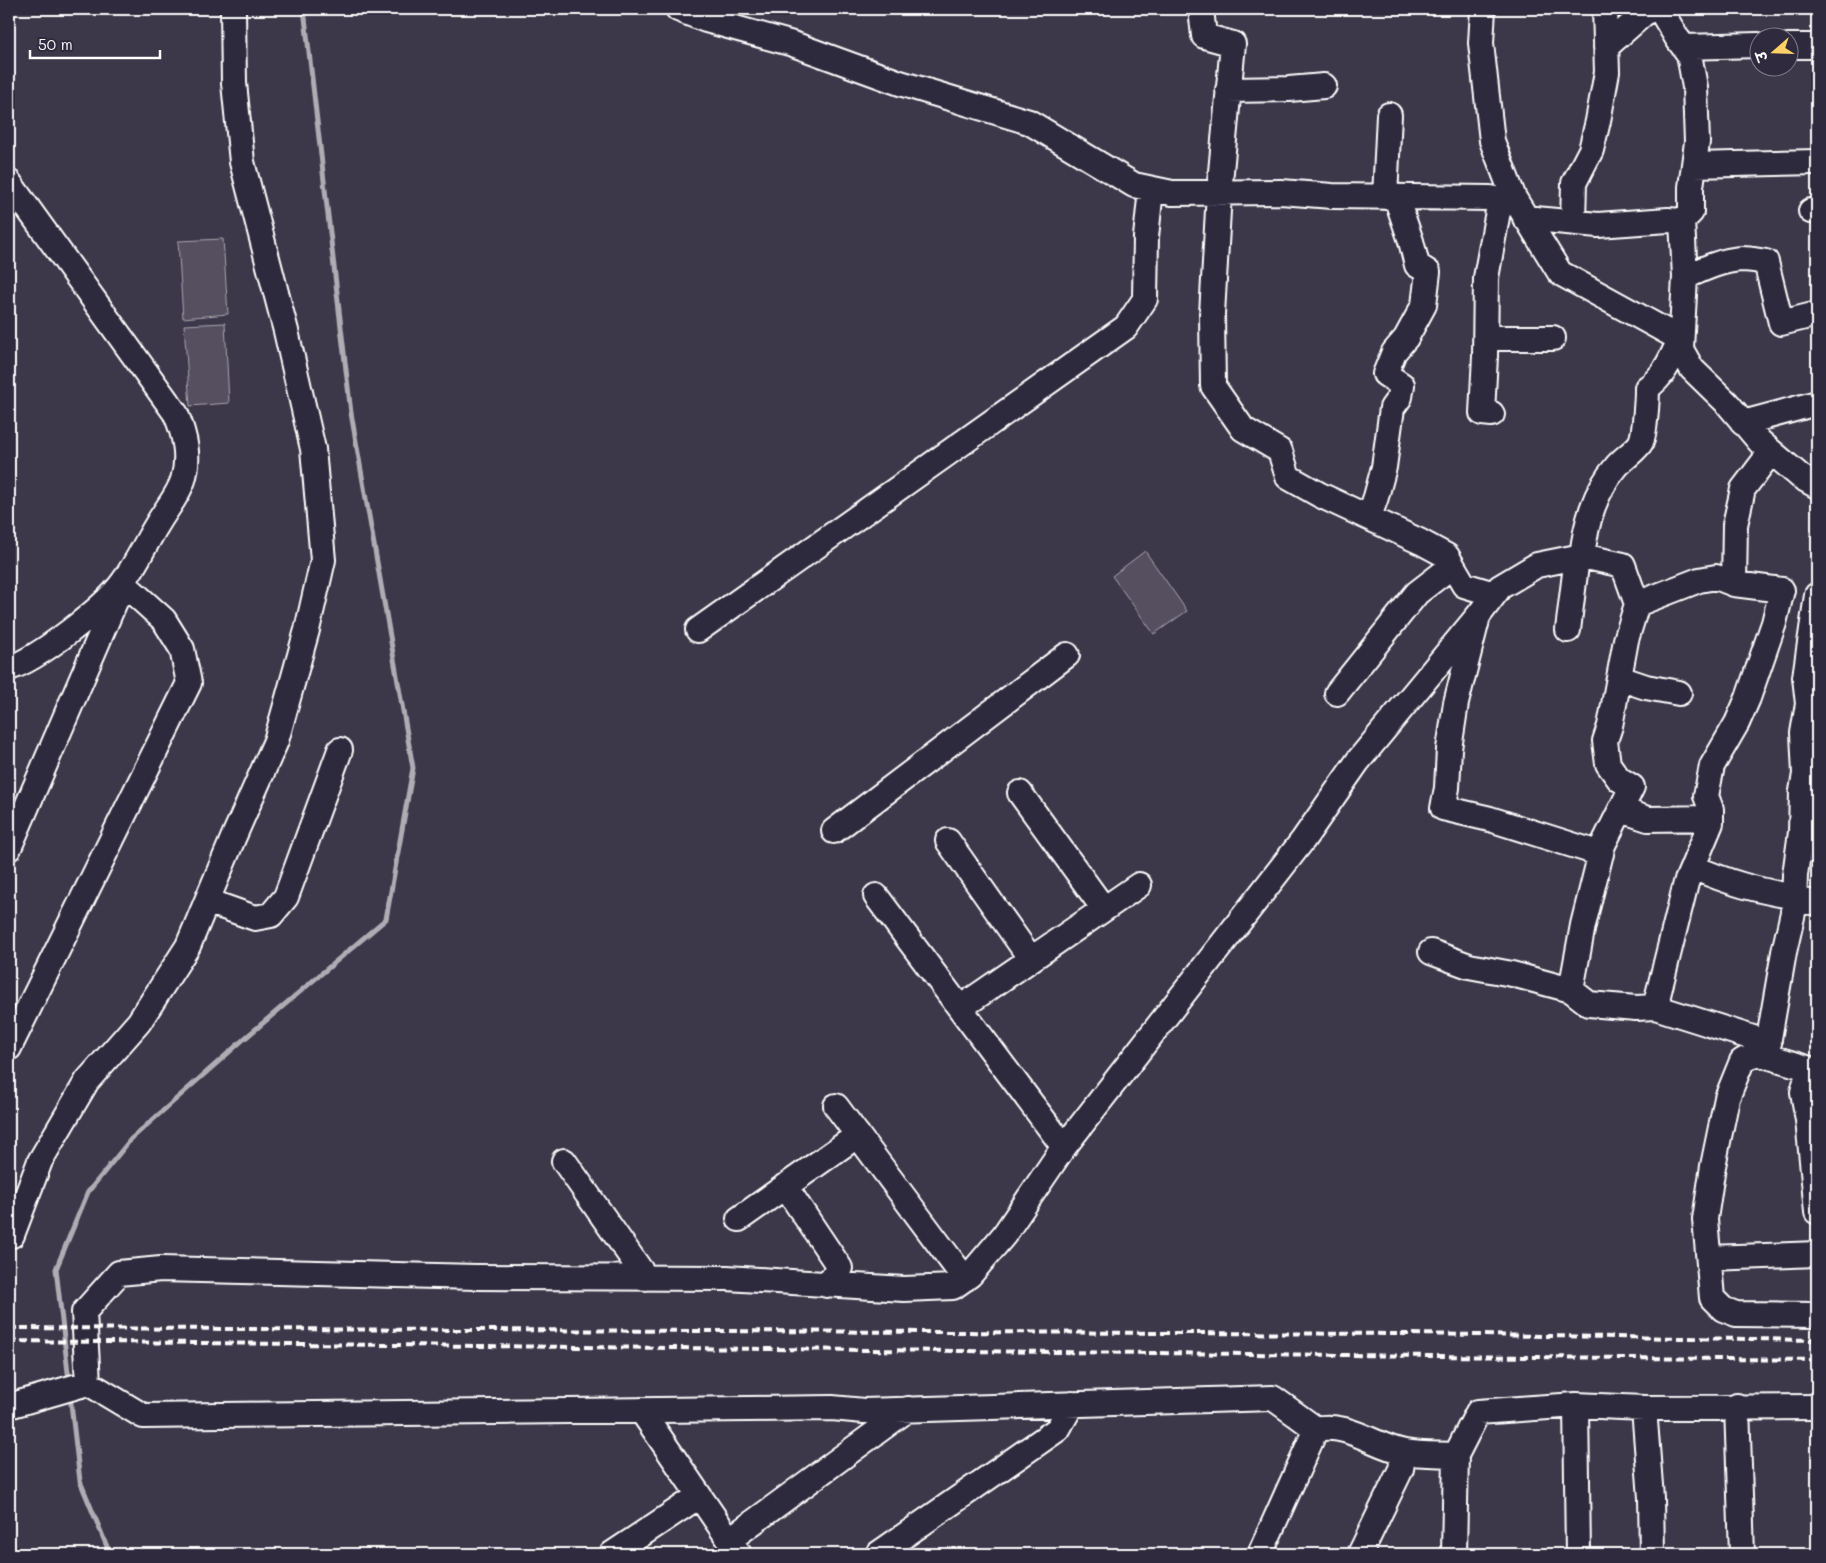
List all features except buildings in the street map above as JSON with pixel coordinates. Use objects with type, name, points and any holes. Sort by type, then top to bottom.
[{"type":"street","points":[[12,1235],[45,1153],[87,1082],[139,1022],[188,946],[276,741],[307,630],[323,560],[313,449],[286,331],[242,162],[234,83],[233,9]]},
{"type":"street","points":[[678,9],[706,20],[793,44],[900,83],[1030,122],[1134,185],[1151,189],[1172,193],[1281,192],[1332,196],[1490,198],[1548,221],[1598,225],[1682,221],[1691,212],[1691,187],[1697,142],[1695,87],[1689,54],[1660,9]]},
{"type":"street","points":[[1201,9],[1204,36],[1233,44],[1219,193],[1212,314],[1213,386],[1243,429],[1280,452],[1288,477],[1320,495],[1422,542],[1447,556],[1464,585],[1494,594]]},
{"type":"street","points":[[1483,9],[1481,43],[1492,141],[1514,208],[1560,272],[1673,335],[1692,370],[1727,403],[1771,452],[1801,477],[1817,486]]},
{"type":"street","points":[[1573,222],[1574,183],[1591,150],[1607,72],[1605,9]]},
{"type":"street","points":[[1606,47],[1649,9]]},
{"type":"street","points":[[1684,47],[1748,46]]},
{"type":"street","points":[[1798,46],[1817,46]]},
{"type":"street","points":[[1228,90],[1289,89],[1324,86]]},
{"type":"street","points":[[1369,517],[1384,467],[1392,408],[1400,397],[1402,385],[1385,374],[1394,352],[1406,338],[1424,305],[1428,272],[1417,265],[1412,241],[1390,197],[1389,115]]},
{"type":"street","points":[[1694,165],[1817,162]]},
{"type":"street","points":[[9,182],[176,414],[183,430],[186,456],[183,482],[123,583],[9,848]]},
{"type":"street","points":[[698,630],[1126,327],[1145,299],[1146,237],[1151,189]]},
{"type":"street","points":[[1492,414],[1482,413],[1486,338],[1486,278],[1514,208]]},
{"type":"street","points":[[1568,630],[1586,530],[1599,491],[1616,467],[1641,442],[1648,388],[1658,380],[1679,346],[1686,277],[1682,221]]},
{"type":"street","points":[[1686,277],[1709,266],[1734,260],[1743,259],[1766,262],[1781,323],[1817,314]]},
{"type":"street","points":[[1486,338],[1553,338]]},
{"type":"street","points":[[1743,423],[1817,403]]},
{"type":"street","points":[[1734,584],[1735,525],[1743,489],[1771,452]]},
{"type":"street","points":[[88,1383],[84,1312],[119,1272],[161,1269],[476,1277],[727,1278],[904,1289],[953,1286],[970,1275],[1004,1235],[1064,1147],[1303,840],[1358,761],[1500,587],[1538,564],[1580,557],[1623,565],[1637,604],[1626,640],[1610,726],[1605,740],[1608,764],[1618,779],[1632,787],[1603,845],[1583,925],[1571,990]]},
{"type":"street","points":[[1337,693],[1417,592],[1452,566]]},
{"type":"street","points":[[1637,604],[1699,580],[1716,578],[1734,584],[1782,590],[1774,623],[1748,698],[1737,723],[1712,766],[1706,796],[1711,809],[1711,823],[1683,892],[1655,1006]]},
{"type":"street","points":[[9,668],[27,660],[89,616],[123,583]]},
{"type":"street","points":[[9,1048],[189,683],[182,649],[164,620],[123,583]]},
{"type":"street","points":[[1768,1050],[1802,900],[1795,875],[1801,832],[1802,791],[1810,732],[1806,677],[1817,595]]},
{"type":"street","points":[[1478,616],[1456,704],[1449,749],[1447,788],[1442,808],[1490,819],[1601,854]]},
{"type":"street","points":[[834,831],[1067,655]]},
{"type":"street","points":[[1618,678],[1646,687],[1679,693]]},
{"type":"street","points":[[207,901],[255,918],[271,915],[286,897],[340,750]]},
{"type":"street","points":[[1020,793],[1104,909]]},
{"type":"street","points":[[1621,810],[1648,819],[1711,818]]},
{"type":"street","points":[[948,841],[1031,959]]},
{"type":"street","points":[[1693,867],[1734,884],[1802,900]]},
{"type":"street","points":[[960,1008],[1139,885]]},
{"type":"street","points":[[876,896],[1064,1147]]},
{"type":"street","points":[[1431,952],[1469,966],[1512,974],[1571,990],[1589,1004],[1636,1008],[1655,1006],[1768,1050],[1813,1071],[1803,1092],[1808,1120],[1817,1212]]},
{"type":"street","points":[[1768,1050],[1742,1062],[1726,1098],[1705,1219],[1712,1298],[1723,1309],[1736,1314],[1817,1315]]},
{"type":"street","points":[[836,1106],[965,1279]]},
{"type":"street","points":[[738,1219],[858,1135]]},
{"type":"street","points":[[564,1161],[646,1278]]},
{"type":"street","points":[[785,1186],[840,1268],[826,1284]]},
{"type":"street","points":[[1708,1258],[1817,1254]]},
{"type":"street","points":[[9,1406],[88,1383],[143,1416],[832,1408],[864,1411],[1272,1398],[1316,1429],[1327,1427],[1345,1430],[1404,1452],[1456,1455]]},
{"type":"street","points":[[878,1554],[1058,1428],[1072,1404]]},
{"type":"street","points":[[1576,1404],[1578,1554]]},
{"type":"street","points":[[1454,1554],[1456,1455],[1478,1412],[1576,1404],[1644,1408],[1817,1407]]},
{"type":"street","points":[[1737,1406],[1742,1554]]},
{"type":"street","points":[[1644,1408],[1652,1498],[1652,1554]]},
{"type":"street","points":[[641,1410],[734,1547],[908,1409]]},
{"type":"street","points":[[1260,1554],[1316,1429]]},
{"type":"street","points":[[1360,1554],[1401,1469],[1404,1452]]},
{"type":"street","points":[[612,1554],[699,1496]]},
{"type":"shaded area","points":[[223,239],[228,314],[183,318],[178,241]]},
{"type":"shaded area","points":[[225,323],[229,403],[190,406],[184,325]]},
{"type":"shaded area","points":[[1145,551],[1187,611],[1154,634],[1112,576]]},
{"type":"waterway","points":[[69,1381],[56,1269],[88,1192],[131,1139],[244,1039],[386,919],[413,768],[351,413],[304,9]]},
{"type":"waterway","points":[[70,1395],[80,1481],[110,1554]]},
{"type":"railway","points":[[9,1328],[1411,1334],[1817,1340]]},
{"type":"railway","points":[[9,1341],[1817,1360]]}]
